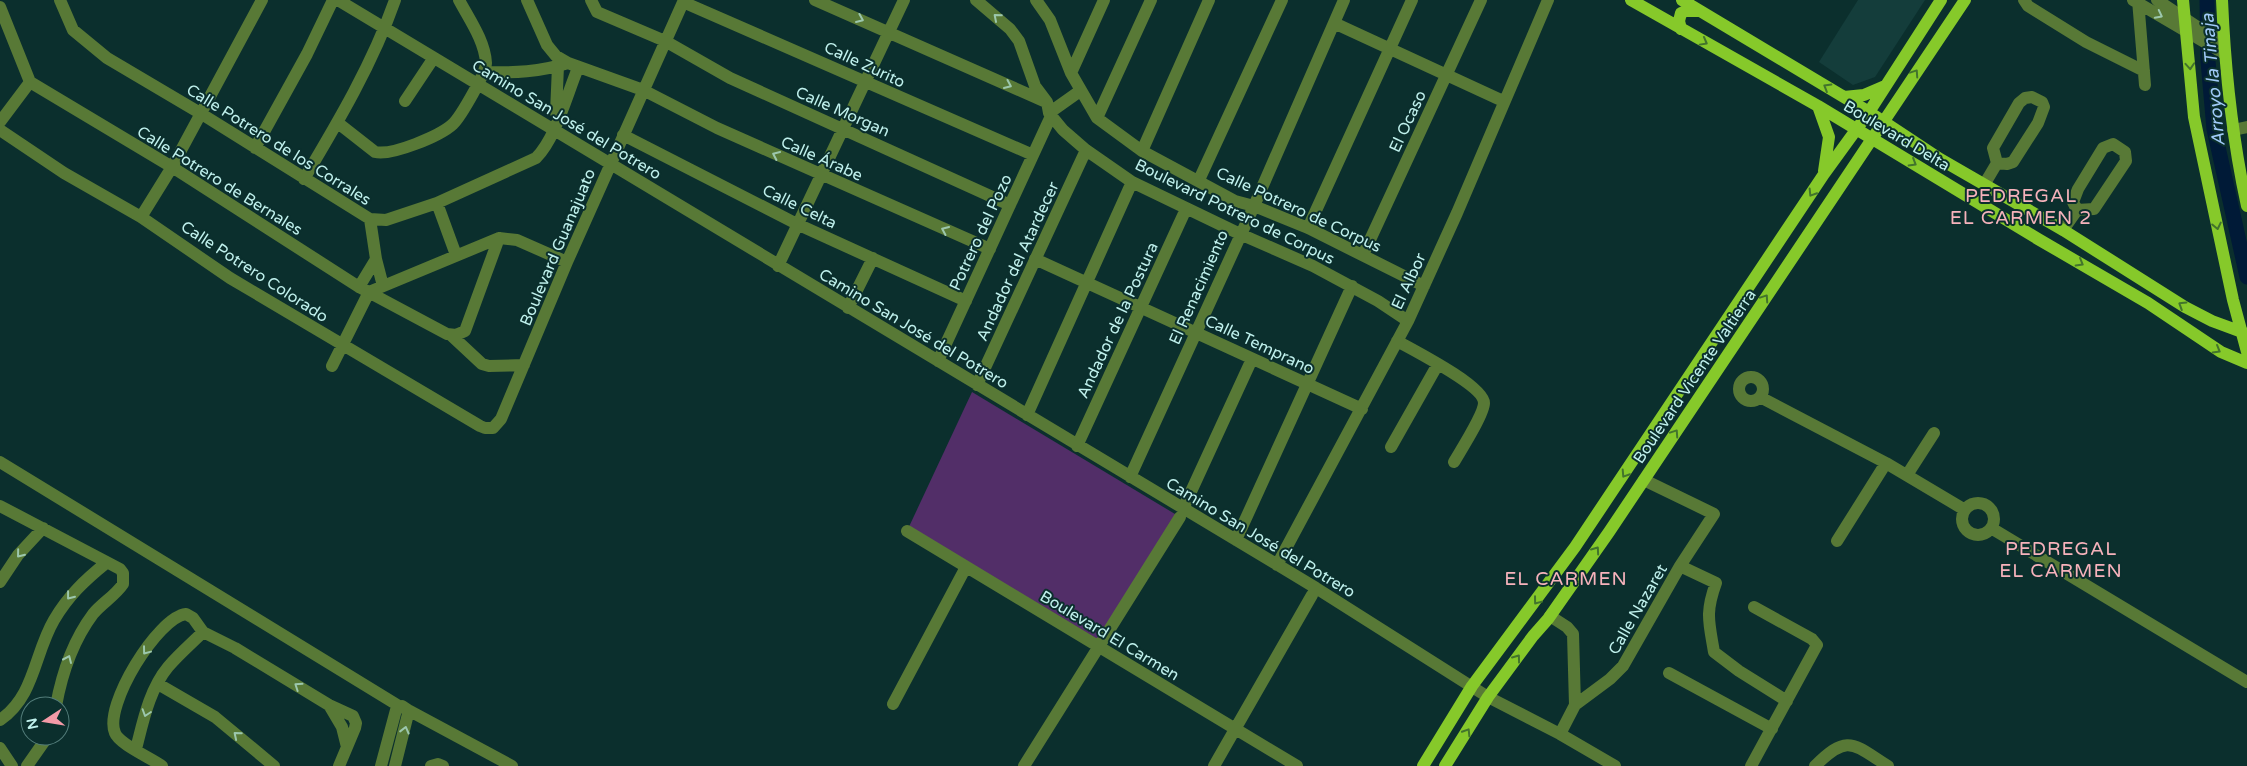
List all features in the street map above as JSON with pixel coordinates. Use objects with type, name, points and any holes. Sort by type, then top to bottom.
[{"type":"main road","name":"Boulevard Delta","points":[[1631,0],[1857,129],[2038,239],[2148,303],[2221,352],[2247,363]]},
{"type":"main road","name":"Boulevard Delta","points":[[1682,0],[1883,120],[1940,159],[2048,221],[2185,307],[2212,321],[2244,333]]},
{"type":"main road","name":"Boulevard Vicente Valtierra","points":[[1423,766],[1472,686],[1576,547],[1824,174],[1869,112],[1941,0]]},
{"type":"main road","name":"Boulevard Vicente Valtierra","points":[[1445,766],[1488,697],[1550,616],[1644,480],[1965,0]]},
{"type":"main road","points":[[2183,0],[2194,117],[2233,300],[2244,333],[2247,352]]},
{"type":"main road","points":[[2222,0],[2220,45],[2233,133],[2247,206]]},
{"type":"main road","points":[[1681,29],[1679,21],[1681,13],[1686,11],[1702,12]]},
{"type":"main road","points":[[1844,97],[1864,95],[1884,86]]},
{"type":"main road","points":[[1818,106],[1829,137],[1824,174]]},
{"type":"main road","points":[[1930,174],[1940,159]]},
{"type":"main road","points":[[2038,239],[2048,221]]},
{"type":"main road","points":[[2212,321],[2219,320],[2228,313],[2233,305],[2233,300]]},
{"type":"street","name":"Calle Potrero de los Corrales","points":[[60,0],[74,30],[108,58],[370,219],[386,220],[437,203],[536,158],[546,146],[554,127],[568,66]]},
{"type":"street","points":[[141,217],[172,167],[262,0]]},
{"type":"street","points":[[255,148],[307,54],[333,0]]},
{"type":"street","name":"Camino San José del Potrero","points":[[338,0],[434,59],[482,78],[610,164],[1130,477],[1182,513],[1236,540],[1488,697],[1560,734],[1615,766]]},
{"type":"street","points":[[304,179],[338,123],[384,29],[394,0]]},
{"type":"street","points":[[338,123],[375,152],[394,152],[441,132],[454,123],[482,78],[486,65],[482,47],[459,0]]},
{"type":"street","points":[[527,0],[547,45],[568,66]]},
{"type":"street","name":"Calle Morgan","points":[[591,0],[597,12],[665,41],[730,78],[1010,205]]},
{"type":"street","points":[[815,0],[888,32],[1049,110],[1080,91]]},
{"type":"street","points":[[778,266],[904,0]]},
{"type":"street","name":"Boulevard Potrero de Corpus","points":[[976,0],[1000,18],[1019,41],[1035,86],[1049,110],[1063,130],[1086,150],[1132,182],[1186,209],[1241,231],[1293,256],[1352,286],[1408,321]]},
{"type":"street","name":"Calle Potrero de Corpus","points":[[1036,0],[1050,20],[1060,40],[1071,73],[1097,118],[1142,151],[1252,210],[1308,228],[1424,286]]},
{"type":"street","points":[[1071,73],[1104,0]]},
{"type":"street","points":[[1097,118],[1151,0]]},
{"type":"street","points":[[1142,151],[1209,0]]},
{"type":"street","points":[[1199,180],[1282,0]]},
{"type":"street","name":"El Renacimiento","points":[[1130,477],[1252,210],[1344,0]]},
{"type":"street","points":[[1308,228],[1412,0]]},
{"type":"street","name":"El Ocaso","points":[[1363,255],[1481,0]]},
{"type":"street","name":"El Albor","points":[[1277,565],[1408,321],[1548,0]]},
{"type":"street","points":[[2024,0],[2028,6],[2070,32],[2144,71]]},
{"type":"street","points":[[2157,0],[2185,24]]},
{"type":"street","name":"Boulevard Guanajuato","points":[[496,426],[683,1]]},
{"type":"street","name":"Calle Zurito","points":[[683,1],[1033,155]]},
{"type":"street","points":[[2136,1],[2145,85]]},
{"type":"street","points":[[2136,1],[2185,24],[2220,45]]},
{"type":"street","points":[[0,7],[30,82],[0,122]]},
{"type":"street","points":[[1334,23],[1503,102]]},
{"type":"street","points":[[405,101],[434,59]]},
{"type":"street","points":[[482,78],[568,66]]},
{"type":"street","points":[[554,127],[568,66]]},
{"type":"street","name":"Calle Árabe","points":[[568,66],[643,90],[717,128],[990,249]]},
{"type":"street","name":"Calle Potrero de Bernales","points":[[30,82],[172,167],[364,290],[452,336],[482,364],[489,366],[524,365]]},
{"type":"street","points":[[1984,185],[1997,163],[1994,148],[2019,103],[2025,98],[2032,97],[2039,100],[2043,104],[2044,110],[2025,146],[2013,162],[2007,164],[1997,163]]},
{"type":"street","name":"Potrero del Pozo","points":[[938,361],[1033,155],[1049,110]]},
{"type":"street","points":[[2233,133],[2247,127]]},
{"type":"street","name":"Calle Potrero Colorado","points":[[0,130],[64,173],[141,217],[230,278],[342,346],[404,379],[480,426],[485,428],[496,426]]},
{"type":"street","points":[[2233,133],[2247,134]]},
{"type":"street","name":"Calle Celta","points":[[623,136],[797,224],[966,301]]},
{"type":"street","points":[[2062,230],[2077,210],[2094,209],[2101,201],[2127,159],[2125,152],[2119,146],[2113,144],[2103,148],[2076,193],[2073,202],[2077,210]]},
{"type":"street","name":"Andador del Atardecer","points":[[977,385],[1086,150]]},
{"type":"street","points":[[1027,415],[1132,182]]},
{"type":"street","points":[[437,203],[456,255]]},
{"type":"street","name":"Andador de la Postura","points":[[1077,446],[1186,209]]},
{"type":"street","points":[[370,219],[376,259],[383,286]]},
{"type":"street","points":[[452,336],[465,331],[500,238]]},
{"type":"street","points":[[364,290],[383,286],[500,238],[517,240],[567,262]]},
{"type":"street","points":[[848,308],[873,258]]},
{"type":"street","points":[[332,366],[342,346],[376,259]]},
{"type":"street","name":"Calle Temprano","points":[[1035,260],[1362,409]]},
{"type":"street","points":[[1236,540],[1352,286]]},
{"type":"street","points":[[1397,341],[1438,364],[1478,391],[1483,399],[1483,410],[1454,462]]},
{"type":"street","points":[[1024,766],[1182,513],[1252,359]]},
{"type":"street","points":[[1391,447],[1438,364]]},
{"type":"street","points":[[1760,397],[1886,463],[1965,510]]},
{"type":"street","points":[[1907,475],[1934,433]]},
{"type":"street","points":[[0,462],[404,708],[512,766]]},
{"type":"street","points":[[1837,541],[1886,463]]},
{"type":"street","name":"Calle Nazaret","points":[[1560,734],[1575,705],[1610,679],[1623,666],[1680,566],[1714,514],[1644,480]]},
{"type":"street","points":[[1977,503],[1990,508],[1994,514],[1991,528],[1986,532],[1972,534],[1963,523],[1965,510],[1970,505],[1977,503]]},
{"type":"street","points":[[0,506],[120,569],[123,573],[123,584],[94,614],[82,631],[64,668],[58,696]]},
{"type":"street","points":[[0,581],[18,556],[43,528]]},
{"type":"street","points":[[1991,528],[2247,682]]},
{"type":"street","name":"Boulevard El Carmen","points":[[907,531],[1292,765]]},
{"type":"street","points":[[0,720],[16,707],[25,694],[53,621],[79,585],[106,563]]},
{"type":"street","points":[[1680,566],[1716,584],[1709,603],[1708,618],[1714,652],[1739,671],[1787,701]]},
{"type":"street","points":[[893,704],[966,567]]},
{"type":"street","points":[[1214,766],[1312,595]]},
{"type":"street","points":[[1751,766],[1816,650],[1816,643],[1754,607]]},
{"type":"street","points":[[162,766],[118,738],[113,724],[119,697],[132,670],[159,634],[180,616],[189,616],[203,632],[243,652],[329,705],[348,713],[355,719],[355,728],[339,766]]},
{"type":"street","points":[[1550,616],[1567,627],[1573,634],[1575,705]]},
{"type":"street","points":[[136,749],[150,700],[158,684],[168,668],[203,632]]},
{"type":"street","points":[[1668,673],[1772,729]]},
{"type":"street","points":[[158,684],[215,717],[274,766]]},
{"type":"street","points":[[381,766],[396,710],[404,708]]},
{"type":"street","points":[[395,766],[404,708]]},
{"type":"street","points":[[27,766],[41,746]]},
{"type":"street","points":[[1815,766],[1837,746],[1855,746],[1888,766]]},
{"type":"street","points":[[0,748],[10,765]]},
{"type":"street","points":[[431,766],[438,764],[443,766]]},
{"type":"shaded area","points":[[1858,0],[1925,0],[1875,77],[1853,85],[1819,62]]},
{"type":"shaded area","points":[[972,392],[1180,517],[1098,648],[907,531]]},
{"type":"waterway","name":"Arroyo la Tinaja","points":[[2207,0],[2208,61],[2214,129],[2247,277]]},
{"type":"district","name":"PEDREGAL EL CARMEN 2","points":[[2021,206]]},
{"type":"district","name":"PEDREGAL EL CARMEN","points":[[2061,559]]},
{"type":"district","name":"EL CARMEN","points":[[1566,578]]}]
